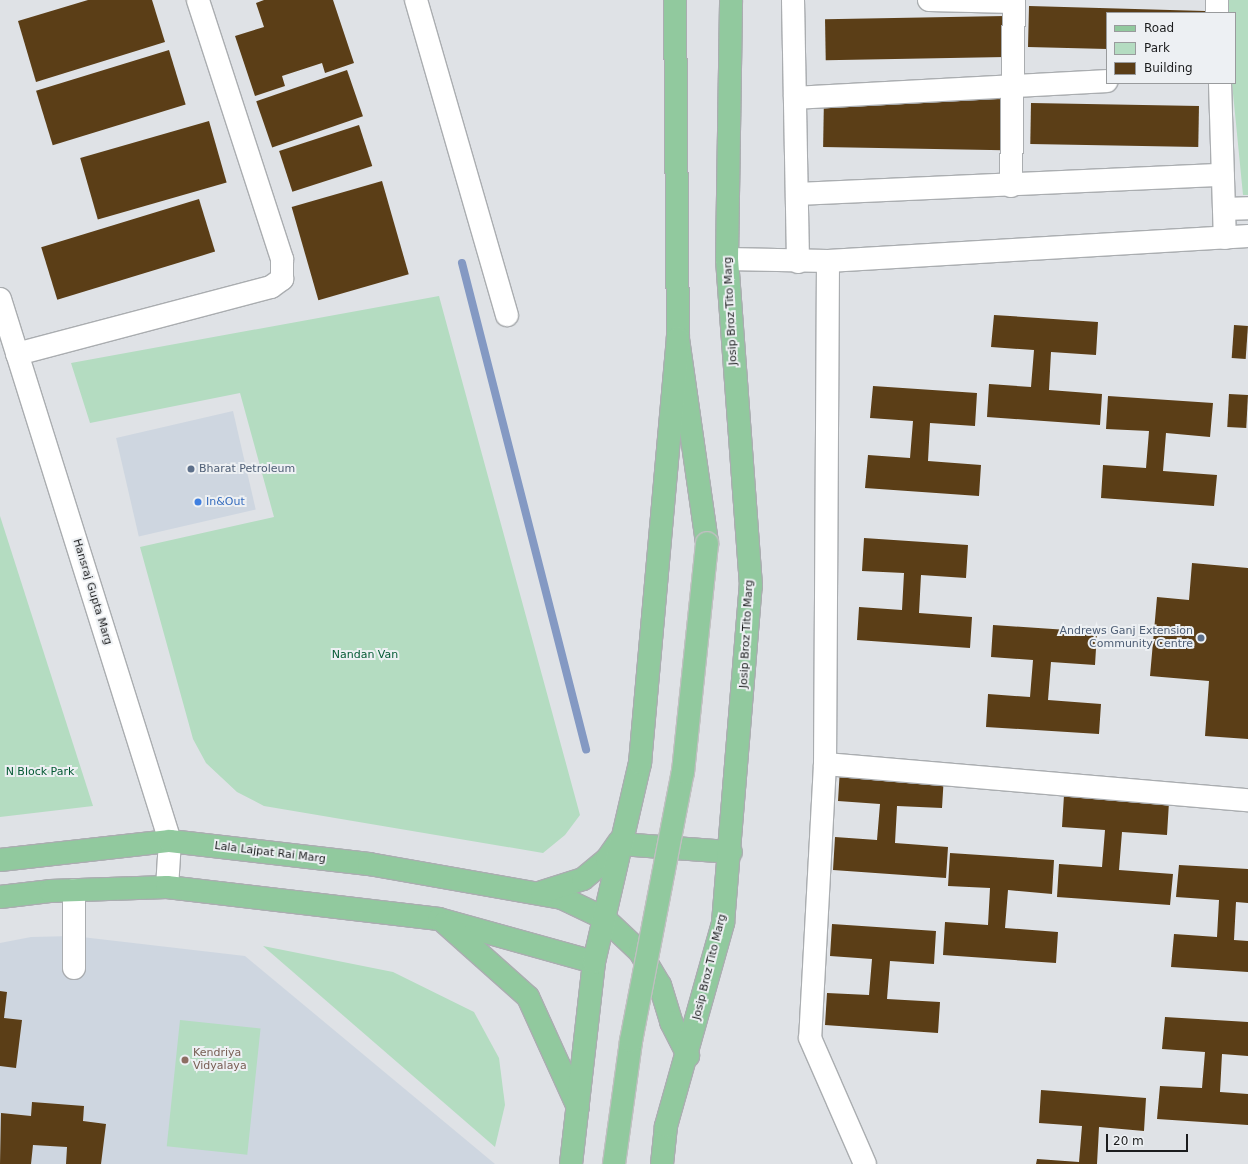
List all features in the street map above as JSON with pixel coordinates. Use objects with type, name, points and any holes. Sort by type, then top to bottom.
[{"type":"main road","points":[[571,1164],[594,962],[640,763],[678,339],[675,0]]},
{"type":"main road","name":"Josip Broz Tito Marg","points":[[662,1164],[666,1126],[688,1056],[723,923],[731,852],[751,586],[728,259],[732,0]]},
{"type":"main road","points":[[614,1164],[631,1041],[683,772],[707,543],[678,339]]},
{"type":"main road","points":[[623,838],[731,852]]},
{"type":"main road","points":[[538,893],[569,886],[596,870],[623,838]]},
{"type":"main road","name":"Lala Lajpat Rai Marg","points":[[0,860],[170,841],[369,864],[538,893],[576,904],[604,918],[629,940],[651,968],[688,1056]]},
{"type":"main road","points":[[0,897],[74,890],[167,887],[439,919],[594,962]]},
{"type":"main road","points":[[439,919],[528,997],[578,1108]]},
{"type":"street","points":[[17,354],[271,287],[282,279],[282,259],[198,0]]},
{"type":"street","points":[[416,0],[507,315]]},
{"type":"street","points":[[793,0],[798,262]]},
{"type":"street","points":[[929,0],[1014,1],[1011,186]]},
{"type":"street","points":[[1217,0],[1217,12]]},
{"type":"street","points":[[795,98],[1106,81]]},
{"type":"street","points":[[1220,84],[1225,238]]},
{"type":"street","points":[[797,194],[1011,186],[1223,175]]},
{"type":"street","points":[[1224,209],[1248,208]]},
{"type":"street","points":[[728,259],[798,262],[828,261],[1248,236]]},
{"type":"street","points":[[828,261],[825,764],[810,1038],[865,1164]]},
{"type":"street","name":"Hansraj Gupta Marg","points":[[0,299],[170,841],[167,887]]},
{"type":"street","points":[[825,764],[1248,800]]},
{"type":"street","points":[[74,890],[74,968]]},
{"type":"shaded area","points":[[233,411],[256,509],[139,536],[116,438]]},
{"type":"shaded area","name":"Kendriya Vidyalaya","points":[[73,936],[245,956],[495,1164],[0,1164],[0,943],[31,937]]},
{"type":"green space","points":[[1224,0],[1248,0],[1248,195],[1243,195],[1232,84],[1236,84],[1236,12],[1226,12]]},
{"type":"green space","name":"Nandan Van","points":[[439,296],[580,815],[565,835],[543,853],[264,806],[237,792],[206,763],[193,739],[140,547],[274,517],[240,393],[90,423],[71,363]]},
{"type":"green space","name":"N Block Park","points":[[0,516],[93,806],[0,817]]},
{"type":"green space","points":[[263,946],[393,972],[474,1012],[499,1058],[505,1105],[495,1147]]},
{"type":"green space","points":[[180,1020],[261,1028],[247,1155],[167,1146]]},
{"type":"building","points":[[88,0],[152,0],[165,42],[36,82],[18,21]]},
{"type":"building","points":[[264,0],[333,0],[354,63],[325,73],[322,63],[282,76],[285,86],[255,96],[235,36],[264,27],[256,3]]},
{"type":"building","points":[[1029,6],[1205,11],[1106,12],[1106,49],[1028,47]]},
{"type":"building","points":[[1005,16],[1006,57],[826,60],[825,19]]},
{"type":"building","points":[[169,50],[186,105],[53,145],[36,91]]},
{"type":"building","points":[[347,70],[363,116],[272,148],[256,101]]},
{"type":"building","points":[[824,96],[1005,99],[1004,150],[823,147]]},
{"type":"building","points":[[1031,103],[1199,106],[1198,147],[1030,144]]},
{"type":"building","points":[[209,121],[227,183],[98,219],[80,158]]},
{"type":"building","points":[[359,125],[372,166],[292,192],[279,151]]},
{"type":"building","points":[[382,181],[409,274],[318,300],[292,207]]},
{"type":"building","points":[[199,199],[215,252],[57,300],[41,247]]},
{"type":"building","points":[[994,315],[1098,322],[1096,355],[1051,352],[1049,390],[1102,394],[1100,425],[987,417],[989,384],[1031,387],[1034,350],[991,347]]},
{"type":"building","points":[[1234,325],[1248,326],[1246,359],[1232,358]]},
{"type":"building","points":[[873,386],[977,393],[975,426],[930,423],[928,461],[981,465],[979,496],[865,488],[868,455],[910,458],[913,421],[870,418]]},
{"type":"building","points":[[1229,394],[1248,395],[1246,428],[1227,427]]},
{"type":"building","points":[[1108,396],[1213,403],[1210,437],[1166,433],[1163,471],[1217,475],[1214,506],[1101,498],[1103,465],[1146,468],[1149,431],[1106,429]]},
{"type":"building","points":[[864,538],[968,545],[966,578],[921,575],[919,613],[972,617],[970,648],[857,640],[859,607],[902,610],[904,573],[862,571]]},
{"type":"building","name":"Andrews Ganj Extension Community Centre","points":[[1192,563],[1248,568],[1248,739],[1205,736],[1209,681],[1150,676],[1157,597],[1189,600]]},
{"type":"building","points":[[993,625],[1097,632],[1095,665],[1051,662],[1048,700],[1101,704],[1099,734],[986,727],[988,694],[1030,697],[1033,660],[991,657]]},
{"type":"building","points":[[840,768],[944,775],[942,808],[897,806],[895,843],[948,847],[946,878],[833,870],[835,837],[877,840],[880,804],[838,801]]},
{"type":"building","points":[[1064,795],[1169,802],[1167,835],[1122,832],[1119,870],[1173,874],[1170,905],[1057,897],[1059,864],[1102,867],[1105,830],[1062,827]]},
{"type":"building","points":[[950,853],[1054,860],[1052,894],[1008,890],[1005,928],[1058,932],[1056,963],[943,955],[945,922],[988,925],[990,888],[948,886]]},
{"type":"building","points":[[1179,865],[1248,869],[1248,903],[1236,902],[1234,940],[1248,941],[1248,972],[1171,967],[1174,934],[1217,937],[1219,900],[1176,897]]},
{"type":"building","points":[[832,924],[936,931],[934,964],[890,961],[887,999],[940,1002],[938,1033],[825,1025],[827,993],[869,995],[872,959],[830,956]]},
{"type":"building","points":[[0,991],[7,992],[4,1018],[22,1020],[16,1068],[0,1066]]},
{"type":"building","points":[[1165,1017],[1248,1022],[1248,1056],[1222,1054],[1220,1092],[1248,1094],[1248,1125],[1157,1119],[1160,1086],[1202,1088],[1205,1052],[1162,1049]]},
{"type":"building","points":[[1041,1090],[1146,1098],[1144,1131],[1099,1127],[1097,1164],[1036,1164],[1037,1159],[1079,1162],[1082,1126],[1039,1123]]},
{"type":"building","points":[[32,1102],[84,1106],[83,1121],[106,1124],[101,1164],[66,1164],[67,1147],[33,1145],[31,1164],[0,1164],[1,1113],[31,1116]]},
{"type":"waterway","points":[[462,263],[586,749]]},
{"type":"place","name":"Bharat Petroleum","points":[[191,469]]},
{"type":"place","name":"In&Out","points":[[198,502]]},
{"type":"place","name":"Andrews Ganj Extension Community Centre","points":[[1201,638]]},
{"type":"place","name":"Kendriya Vidyalaya","points":[[185,1060]]}]
